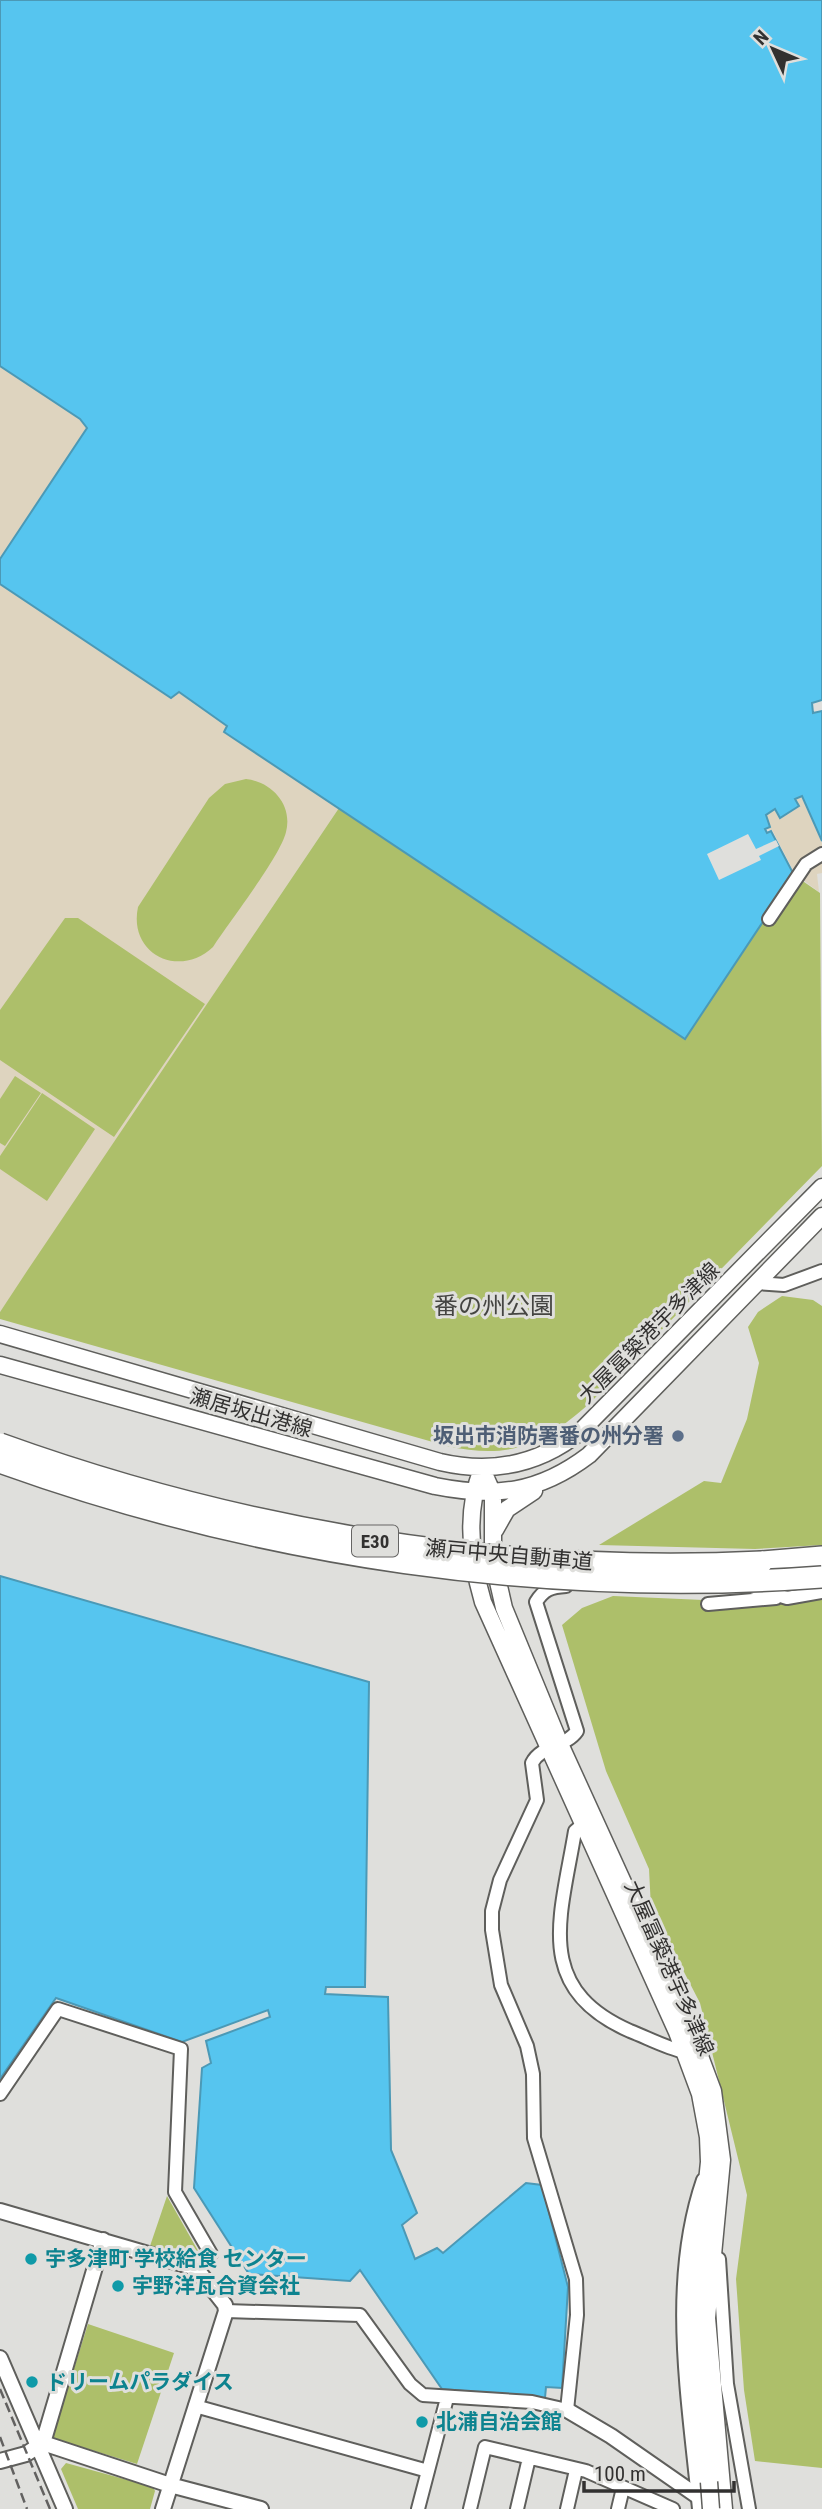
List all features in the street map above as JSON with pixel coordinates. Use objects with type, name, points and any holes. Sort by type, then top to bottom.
[{"type":"highway","name":"瀬戸中央自動車道","points":[[0,1444],[69,1469],[171,1499],[270,1523],[368,1541],[562,1562],[659,1565],[822,1558]]},
{"type":"highway","name":"瀬戸中央自動車道","points":[[0,1462],[66,1486],[265,1539],[466,1569],[646,1582],[822,1577]]},
{"type":"highway","points":[[646,1582],[765,1590],[822,1590]]},
{"type":"main road","name":"大屋冨築港宇多津線","points":[[482,1469],[528,1461],[569,1441],[822,1187]]},
{"type":"main road","name":"大屋冨築港宇多津線","points":[[493,1494],[551,1479],[589,1455],[822,1216]]},
{"type":"main road","name":"瀬居坂出港線","points":[[0,1334],[440,1462],[482,1469]]},
{"type":"main road","points":[[672,1339],[688,1354]]},
{"type":"main road","name":"瀬居坂出港線","points":[[0,1365],[435,1486],[493,1494]]},
{"type":"main road","points":[[492,1542],[497,1524],[507,1508],[523,1496],[556,1481],[589,1455]]},
{"type":"main road","name":"大屋冨築港宇多津線","points":[[482,1469],[473,1493],[474,1562],[483,1602],[554,1746],[713,2091],[721,2136],[718,2216],[707,2318],[714,2509]]},
{"type":"main road","name":"大屋冨築港宇多津線","points":[[482,1469],[493,1494],[492,1542],[495,1575],[504,1608],[582,1825],[640,1935]]},
{"type":"main road","name":"大屋冨築港宇多津線","points":[[692,2050],[705,2116],[709,2162],[695,2319],[715,2482],[724,2509]]},
{"type":"street","points":[[769,919],[806,864],[822,854]]},
{"type":"street","points":[[757,1283],[784,1285],[822,1271]]},
{"type":"street","points":[[567,2410],[577,2315],[576,2279],[534,2137],[530,2059],[501,1984],[492,1930],[492,1912],[500,1880],[537,1800],[532,1763],[554,1746],[573,1737],[577,1731],[536,1602],[542,1592],[551,1587],[569,1585],[639,1591],[681,1572],[720,1575],[787,1598]]},
{"type":"street","points":[[708,1604],[787,1598],[822,1590]]},
{"type":"street","points":[[582,1825],[575,1831],[559,1930],[564,1970],[573,1988],[594,2012],[608,2021],[692,2050]]},
{"type":"street","points":[[0,2094],[58,2009],[181,2049],[175,2192],[211,2253],[196,2268]]},
{"type":"street","points":[[699,2502],[685,2362],[683,2297],[694,2204],[709,2162]]},
{"type":"street","points":[[0,2211],[196,2268],[225,2305],[226,2311],[163,2509]]},
{"type":"street","points":[[718,2216],[720,2311],[727,2384],[749,2509]]},
{"type":"street","points":[[40,2445],[103,2240]]},
{"type":"street","points":[[226,2311],[360,2315],[410,2384],[423,2395],[532,2402],[567,2410],[611,2436],[699,2502],[714,2509]]},
{"type":"street","points":[[0,2358],[40,2445],[65,2509]]},
{"type":"street","points":[[418,2509],[447,2398]]},
{"type":"street","points":[[195,2406],[428,2471]]},
{"type":"street","points":[[0,2461],[40,2445],[170,2484],[217,2503],[261,2509]]},
{"type":"street","points":[[470,2509],[485,2447],[576,2469],[673,2509]]},
{"type":"street","points":[[517,2509],[529,2458]]},
{"type":"street","points":[[567,2509],[576,2469]]},
{"type":"street","points":[[618,2509],[624,2488]]},
{"type":"shaded area","points":[[0,366],[80,419],[87,428],[0,559]]},
{"type":"shaded area","points":[[0,581],[7,589],[143,680],[174,695],[179,692],[191,700],[228,726],[224,732],[339,808],[0,1312]]},
{"type":"shaded area","points":[[801,796],[822,843],[822,873],[817,874],[819,892],[795,874],[772,830],[766,829],[770,827],[766,815],[775,809],[780,819],[799,807],[795,799]]},
{"type":"green space","points":[[246,779],[272,790],[283,804],[287,822],[282,843],[213,947],[186,961],[159,957],[148,949],[141,938],[137,924],[138,907],[209,798],[225,784]]},
{"type":"green space","points":[[339,808],[685,1039],[794,875],[820,893],[822,1166],[590,1403],[557,1429],[524,1446],[489,1451],[447,1446],[0,1319],[0,1312],[27,1271]]},
{"type":"green space","points":[[65,918],[78,918],[205,1004],[114,1137],[0,1060],[0,1010]]},
{"type":"green space","points":[[15,1076],[41,1093],[5,1146],[0,1143],[0,1099]]},
{"type":"green space","points":[[42,1093],[95,1129],[47,1201],[0,1169],[0,1156]]},
{"type":"green space","points":[[782,1296],[813,1300],[822,1306],[822,1545],[755,1549],[599,1545],[704,1481],[721,1483],[747,1419],[759,1363],[748,1327],[758,1312]]},
{"type":"green space","points":[[613,1596],[726,1601],[822,1598],[822,2468],[755,2461],[744,2390],[736,2279],[747,2195],[700,2003],[651,1908],[649,1869],[606,1771],[562,1625],[582,1608]]},
{"type":"green space","points":[[167,2196],[201,2256],[195,2261],[150,2246]]},
{"type":"green space","points":[[88,2324],[174,2353],[137,2464],[52,2438]]},
{"type":"green space","points":[[66,2463],[153,2487],[155,2491],[150,2509],[78,2509],[61,2469]]},
{"type":"water","points":[[0,0],[822,0],[822,700],[812,703],[813,713],[822,711],[822,841],[802,796],[795,799],[799,806],[780,818],[775,809],[766,815],[770,827],[765,829],[767,833],[771,831],[794,875],[685,1039],[224,732],[227,726],[179,692],[171,698],[0,584],[0,559],[87,428],[80,419],[0,366]]},
{"type":"water","points":[[0,1576],[369,1682],[365,1987],[326,1987],[325,1994],[388,1997],[391,2150],[417,2213],[402,2225],[415,2259],[437,2248],[443,2253],[526,2183],[542,2185],[568,2287],[562,2388],[546,2387],[545,2398],[442,2389],[360,2270],[350,2281],[249,2274],[194,2188],[202,2068],[211,2063],[206,2041],[270,2017],[268,2010],[182,2042],[56,1998],[0,2079]]},
{"type":"pier","points":[[748,834],[756,849],[776,840],[779,846],[759,856],[761,860],[719,880],[707,854]]},
{"type":"railway","points":[[0,2389],[50,2509]]},
{"type":"railway","points":[[0,2437],[27,2509]]},
{"type":"place","name":"坂出市消防署番の州分署","points":[[678,1436]]},
{"type":"place","name":"宇多津町 学校給食 センター","points":[[31,2259]]},
{"type":"place","name":"宇野洋瓦合資会社","points":[[118,2286]]},
{"type":"place","name":"ドリームパラダイス","points":[[32,2382]]},
{"type":"place","name":"北浦自治会館","points":[[422,2422]]},
{"type":"district","name":"番の州公園","points":[[494,1306]]}]
